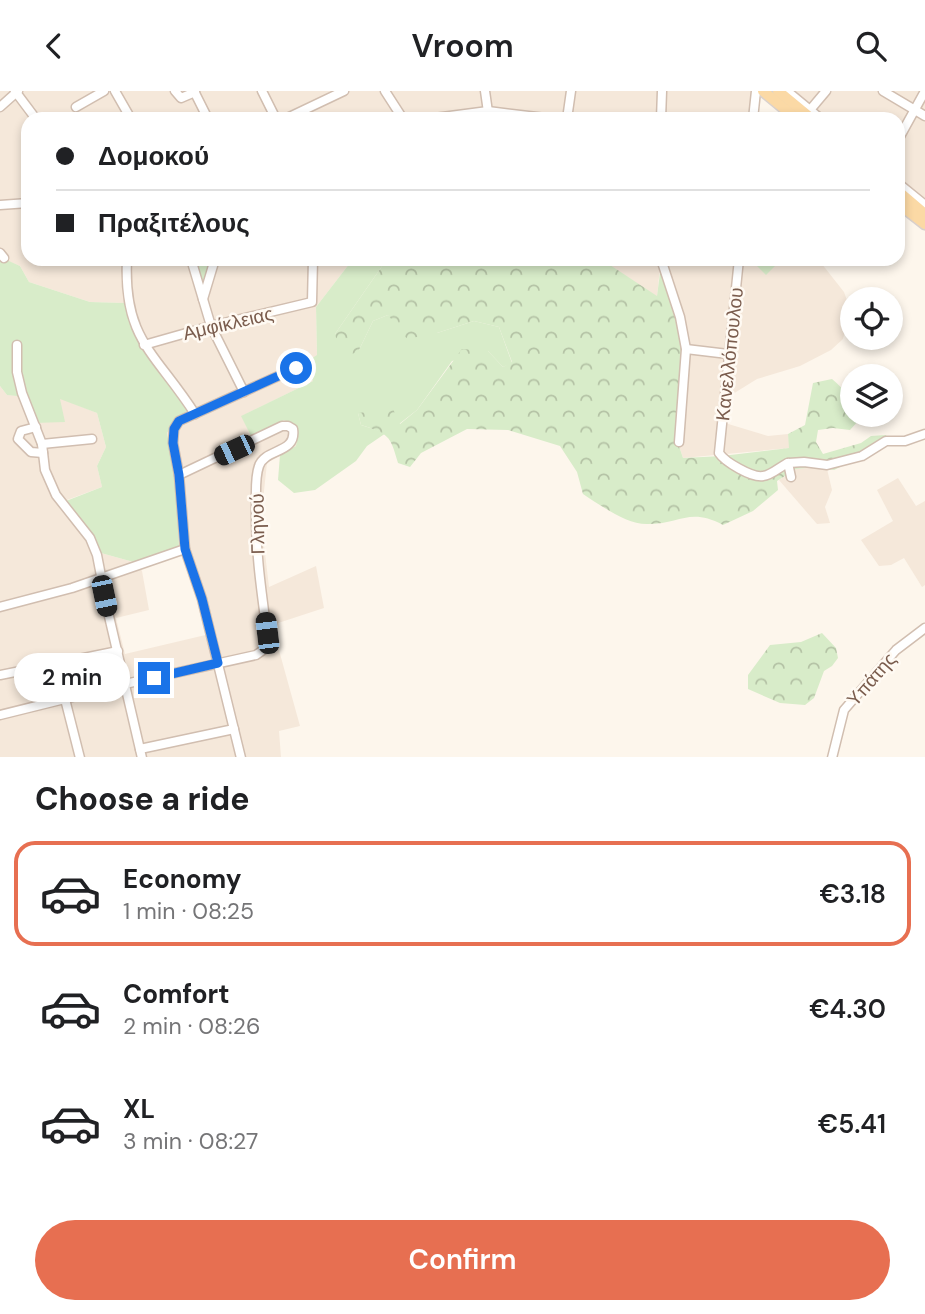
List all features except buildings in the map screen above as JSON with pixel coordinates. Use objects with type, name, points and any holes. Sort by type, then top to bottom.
[{"type":"main road","points":[[763,91],[788,112]]},
{"type":"main road","points":[[778,91],[807,112]]},
{"type":"main road","points":[[905,197],[925,214]]},
{"type":"main road","points":[[905,208],[925,224]]},
{"type":"street","points":[[76,107],[104,91]]},
{"type":"street","points":[[115,91],[127,112]]},
{"type":"street","points":[[175,91],[181,98],[194,92],[204,112]]},
{"type":"street","points":[[262,91],[272,112]]},
{"type":"street","points":[[300,112],[343,91]]},
{"type":"street","points":[[384,91],[398,112]]},
{"type":"street","points":[[485,91],[488,112]]},
{"type":"street","points":[[568,112],[571,91]]},
{"type":"street","points":[[661,112],[662,91]]},
{"type":"street","points":[[754,112],[756,91]]},
{"type":"street","points":[[787,91],[808,112]]},
{"type":"street","points":[[813,112],[826,91]]},
{"type":"street","points":[[883,91],[925,116]]},
{"type":"street","points":[[905,127],[925,91]]},
{"type":"street","points":[[0,107],[17,92],[31,112]]},
{"type":"street","points":[[905,189],[925,205]]},
{"type":"street","points":[[0,205],[21,204]]},
{"type":"street","points":[[127,266],[126,286],[134,324],[144,345],[195,414]]},
{"type":"street","points":[[193,266],[211,326],[244,391]]},
{"type":"street","points":[[202,302],[212,266]]},
{"type":"street","name":"Αμφίκλειας","points":[[144,345],[312,302],[312,266]]},
{"type":"street","points":[[663,266],[680,317],[686,349],[679,442]]},
{"type":"street","name":"Κανελλόπουλου","points":[[738,266],[720,455],[727,462],[759,476],[765,476],[788,463]]},
{"type":"street","points":[[17,345],[15,358],[19,383],[36,427],[45,470],[56,495],[90,538],[97,555],[141,753],[234,729]]},
{"type":"street","points":[[686,349],[728,354]]},
{"type":"street","points":[[241,757],[202,599],[185,549],[179,475],[173,443],[174,429],[179,421],[296,368]]},
{"type":"street","name":"Γληνού","points":[[179,475],[282,426],[293,429],[293,438],[286,447],[262,460],[259,465],[255,534],[267,633],[266,648],[256,655],[218,663]]},
{"type":"street","points":[[36,427],[21,431],[18,437],[31,451],[92,439]]},
{"type":"street","points":[[791,477],[788,463],[833,464],[862,456],[886,441],[905,441],[925,434]]},
{"type":"street","points":[[0,607],[101,579],[185,549]]},
{"type":"street","name":"Υπάτης","points":[[832,757],[844,710],[904,642],[925,628]]},
{"type":"street","points":[[0,674],[118,651]]},
{"type":"street","points":[[0,715],[218,663]]},
{"type":"street","points":[[65,699],[80,757]]},
{"type":"shaded area","points":[[0,91],[925,91],[925,231],[905,215],[905,112],[782,112],[759,93],[757,112],[21,112],[21,266],[348,266],[316,307],[317,355],[313,381],[242,416],[252,438],[175,475],[167,433],[176,419],[160,372],[142,351],[125,303],[90,302],[29,282],[20,266],[0,258]]},
{"type":"shaded area","points":[[611,266],[824,266],[840,287],[840,342],[831,350],[800,366],[757,379],[728,397],[725,423],[768,436],[788,434],[790,448],[683,458],[677,440],[660,268],[657,297]]},
{"type":"shaded area","points":[[0,386],[7,395],[60,398],[97,413],[106,447],[97,466],[102,487],[67,500],[95,537],[101,553],[137,563],[142,571],[149,610],[116,618],[125,654],[214,633],[208,605],[188,547],[182,478],[254,446],[284,420],[293,425],[298,432],[296,446],[267,463],[261,519],[269,587],[316,566],[324,608],[272,625],[300,726],[279,731],[281,757],[0,757]]},
{"type":"shaded area","points":[[796,469],[827,469],[832,490],[825,507],[830,523],[817,524],[779,480]]},
{"type":"shaded area","points":[[898,478],[916,506],[925,501],[925,585],[922,587],[904,558],[891,565],[879,566],[861,540],[893,521],[877,490]]},
{"type":"green space","points":[[0,257],[20,266],[29,282],[90,302],[125,303],[143,351],[188,410],[176,419],[167,433],[175,475],[179,546],[137,563],[101,553],[90,532],[66,501],[102,487],[97,466],[106,447],[97,413],[60,399],[65,422],[34,423],[17,396],[7,395],[0,386]]},
{"type":"green space","points":[[197,266],[209,266],[202,291]]},
{"type":"green space","points":[[348,266],[382,266],[335,334],[359,350],[373,321],[388,315],[437,333],[474,321],[499,327],[512,363],[503,367],[488,351],[452,361],[417,410],[399,424],[358,413],[361,425],[386,433],[367,446],[356,461],[315,490],[294,493],[278,480],[280,455],[296,446],[298,432],[284,420],[252,438],[241,416],[313,381],[303,364],[317,355],[316,307]]},
{"type":"green space","points":[[382,266],[612,266],[657,296],[661,266],[683,343],[677,440],[683,458],[789,448],[788,434],[805,425],[813,383],[832,379],[840,387],[840,427],[853,427],[850,430],[818,430],[816,442],[823,454],[861,443],[871,436],[886,435],[887,440],[881,447],[834,470],[816,467],[796,469],[777,481],[778,490],[753,511],[723,525],[702,517],[640,523],[623,518],[583,494],[577,472],[560,446],[508,430],[467,429],[421,453],[410,467],[398,463],[387,437],[361,425],[358,413],[393,409],[400,424],[417,410],[462,349],[488,351],[503,367],[512,362],[499,327],[474,321],[407,339],[388,315],[373,321],[359,350],[342,361],[335,334]]},
{"type":"green space","points":[[757,266],[775,266],[766,275]]},
{"type":"green space","points":[[822,633],[836,648],[838,658],[824,671],[814,698],[805,705],[780,703],[748,689],[748,675],[770,645],[801,642]]},
{"type":"route","points":[[154,678],[218,663],[202,599],[185,549],[179,475],[173,443],[174,429],[179,421],[296,368]]}]
